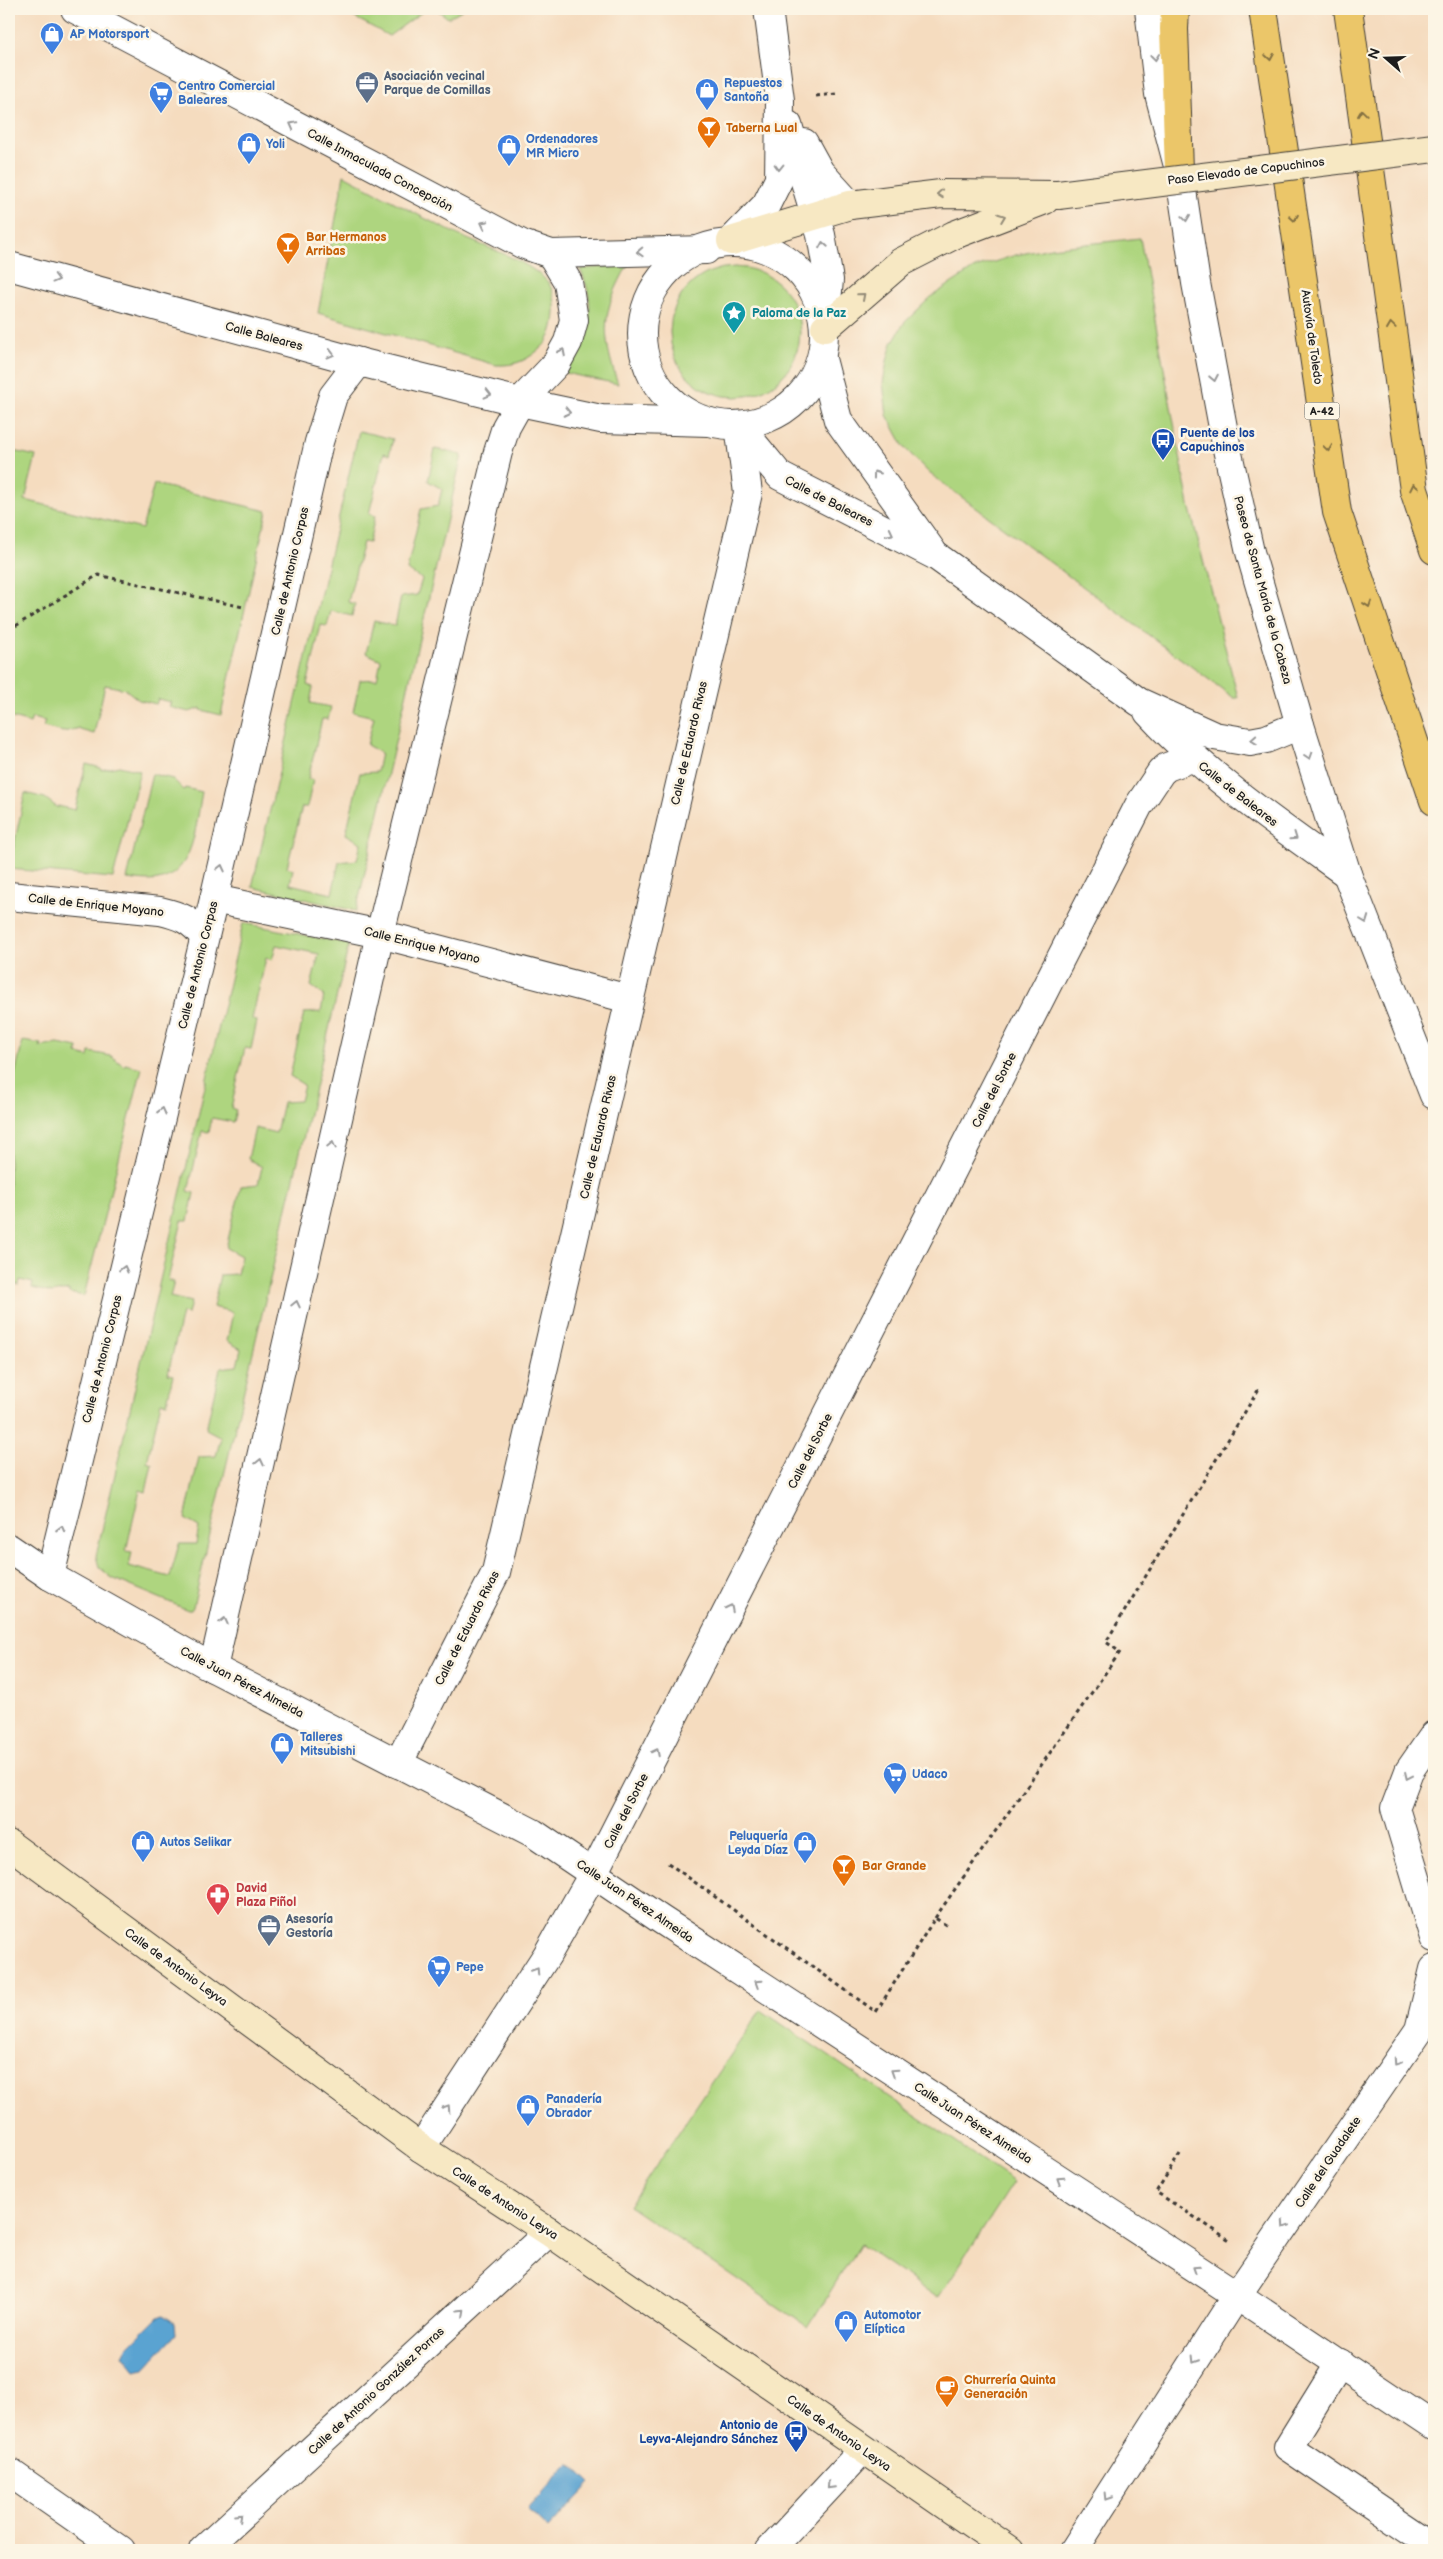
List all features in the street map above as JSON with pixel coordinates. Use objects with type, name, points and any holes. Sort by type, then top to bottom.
[{"type":"highway","points":[[1176,9],[1174,29],[1179,170]]},
{"type":"highway","name":"Autovía de Toledo","points":[[1263,9],[1337,512],[1434,801]]},
{"type":"highway","points":[[1348,9],[1414,490],[1434,550]]},
{"type":"main road","name":"Paso Elevado de Capuchinos","points":[[718,245],[850,205],[941,194],[1058,195],[1434,148]]},
{"type":"main road","name":"Paso Elevado de Capuchinos","points":[[825,328],[901,262],[954,235],[1058,195]]},
{"type":"main road","name":"Calle de Antonio Leyva","points":[[9,1844],[421,2148],[549,2232],[1010,2550]]},
{"type":"street","name":"Calle Inmaculada Concepción","points":[[76,9],[504,235],[551,254],[718,245],[756,245],[780,255],[795,265],[811,284],[821,305],[825,328]]},
{"type":"street","points":[[708,422],[680,409],[660,389],[647,367],[641,334],[646,305],[659,279],[680,259],[718,245],[766,205],[779,179],[780,100],[768,9]]},
{"type":"street","name":"Paseo de Santa María de la Cabeza","points":[[1149,9],[1159,94],[1179,170],[1196,283],[1229,458],[1250,552],[1300,726],[1347,874],[1434,1095]]},
{"type":"street","points":[[520,402],[600,419],[708,422],[739,426],[775,416],[804,392],[822,359],[829,280],[815,216],[780,100]]},
{"type":"street","points":[[780,100],[820,172],[850,205]]},
{"type":"street","points":[[213,1668],[380,934],[496,460],[506,427],[520,402],[556,364],[568,342],[574,320],[568,282],[551,254]]},
{"type":"street","name":"Calle Baleares","points":[[9,266],[359,362],[520,402]]},
{"type":"street","name":"Calle de Baleares","points":[[822,359],[838,420],[936,556]]},
{"type":"street","name":"Calle de Antonio Corpas","points":[[50,1576],[214,899],[319,442],[333,396],[359,362]]},
{"type":"street","name":"Calle de Baleares","points":[[739,426],[780,476],[936,556],[1139,702],[1192,758],[1258,811],[1347,874]]},
{"type":"street","name":"Calle de Eduardo Rivas","points":[[398,1764],[496,1572],[568,1272],[629,999],[748,493],[739,426]]},
{"type":"street","points":[[748,493],[780,476]]},
{"type":"street","name":"Calle de Baleares","points":[[1139,702],[1214,736],[1250,742],[1266,739],[1300,726]]},
{"type":"street","name":"Calle del Sorbe","points":[[421,2148],[547,1955],[593,1874],[1139,805],[1161,772],[1167,767],[1192,758]]},
{"type":"street","name":"Calle de Enrique Moyano","points":[[9,896],[160,911],[184,916],[195,924],[204,937]]},
{"type":"street","name":"Calle Enrique Moyano","points":[[214,899],[380,934],[629,999]]},
{"type":"street","name":"Calle Juan Pérez Almeida","points":[[9,1548],[50,1576],[213,1668],[533,1833],[1237,2295]]},
{"type":"street","points":[[1434,1735],[1409,1772],[1395,1808],[1434,1938]]},
{"type":"street","name":"Calle del Guadalete","points":[[1074,2550],[1237,2295],[1427,2034],[1434,1969]]},
{"type":"street","name":"Calle de Antonio González Porras","points":[[203,2550],[549,2232]]},
{"type":"street","points":[[1237,2295],[1434,2428]]},
{"type":"street","points":[[1340,2363],[1288,2447],[1434,2546]]},
{"type":"street","points":[[770,2550],[864,2450]]},
{"type":"street","points":[[9,2472],[121,2550]]},
{"type":"path","points":[[9,630],[98,575],[280,616]]},
{"type":"path","points":[[668,1863],[876,2012],[935,1918],[1120,1652],[1106,1642],[1260,1387]]},
{"type":"path","points":[[935,1918],[949,1927]]},
{"type":"path","points":[[1180,2154],[1156,2192],[1261,2261]]},
{"type":"green space","points":[[339,9],[426,9],[389,36]]},
{"type":"green space","points":[[436,9],[463,9],[448,18]]},
{"type":"green space","points":[[344,175],[452,232],[525,264],[546,280],[553,294],[555,313],[551,332],[543,346],[521,361],[496,365],[318,313]]},
{"type":"green space","points":[[1140,238],[1189,505],[1238,698],[1234,698],[929,473],[904,447],[887,415],[883,383],[892,343],[904,323],[932,296],[975,268],[1016,255],[1051,248]]},
{"type":"green space","points":[[628,265],[613,296],[606,323],[612,366],[618,384],[565,373],[585,336],[590,311],[586,284],[580,269]]},
{"type":"green space","points":[[735,267],[748,268],[760,272],[781,286],[795,307],[799,319],[799,345],[795,357],[781,378],[760,392],[748,396],[735,397],[722,396],[710,392],[689,378],[675,357],[671,345],[670,332],[671,319],[675,307],[689,286],[710,272],[722,268]]},
{"type":"green space","points":[[359,431],[393,439],[389,455],[384,453],[369,514],[375,516],[369,543],[363,542],[348,602],[355,604],[352,616],[331,611],[327,626],[321,625],[307,685],[313,687],[310,703],[331,707],[328,719],[322,719],[308,779],[313,780],[307,807],[302,807],[287,867],[293,869],[290,884],[332,894],[339,862],[357,860],[361,843],[346,834],[360,773],[377,772],[381,753],[367,745],[374,717],[353,712],[360,680],[377,679],[381,660],[366,653],[374,621],[395,626],[401,597],[417,595],[422,579],[407,570],[421,509],[438,506],[442,489],[428,481],[435,449],[462,455],[356,911],[252,887]]},
{"type":"green space","points":[[9,450],[36,456],[25,500],[142,529],[154,484],[267,511],[221,715],[201,710],[201,708],[189,712],[169,707],[171,702],[158,699],[156,704],[139,700],[125,689],[105,685],[94,734],[80,730],[80,728],[63,732],[43,727],[45,721],[32,718],[30,723],[9,717]]},
{"type":"green space","points":[[86,764],[101,768],[101,770],[119,766],[140,771],[113,878],[9,869],[25,793],[45,798],[58,808],[58,806],[75,810]]},
{"type":"green space","points":[[152,774],[173,779],[184,790],[185,788],[202,792],[192,845],[180,868],[170,875],[154,881],[127,879]]},
{"type":"green space","points":[[243,923],[349,944],[193,1607],[191,1610],[188,1610],[112,1578],[99,1567],[96,1556]],"holes":[[[276,945],[319,954],[311,986],[324,995],[321,1012],[304,1013],[290,1076],[304,1085],[300,1101],[283,1102],[276,1133],[255,1128],[248,1159],[262,1167],[258,1184],[241,1186],[226,1248],[241,1256],[237,1274],[220,1275],[213,1307],[233,1312],[227,1341],[241,1349],[237,1366],[220,1368],[206,1429],[221,1437],[216,1456],[199,1457],[185,1519],[199,1527],[196,1544],[179,1544],[170,1577],[129,1566],[132,1552],[126,1551],[140,1490],[146,1492],[152,1464],[147,1462],[161,1402],[167,1403],[173,1375],[168,1374],[182,1313],[188,1314],[191,1302],[170,1297],[174,1282],[168,1280],[182,1221],[188,1221],[194,1193],[188,1191],[202,1131],[209,1132],[212,1118],[233,1122],[236,1110],[231,1108],[245,1048],[251,1049],[257,1021],[252,1019],[266,958],[272,960]]]},
{"type":"green space","points":[[23,1041],[41,1044],[40,1047],[58,1044],[78,1048],[77,1054],[89,1057],[90,1052],[111,1056],[124,1066],[125,1064],[142,1068],[84,1296],[69,1293],[69,1290],[52,1293],[32,1288],[33,1283],[20,1280],[19,1285],[9,1283],[9,1087],[12,1087]]},
{"type":"green space","points":[[761,2010],[1014,2182],[938,2298],[860,2244],[808,2327],[629,2206]]},
{"type":"water","points":[[163,2315],[175,2323],[176,2334],[145,2368],[135,2370],[123,2355],[126,2349],[158,2317]]},
{"type":"water","points":[[570,2463],[591,2483],[548,2529],[527,2509]]},
{"type":"place","name":"AP Motorsport","points":[[52,55]]},
{"type":"place","name":"Asociación vecinal Parque de Comillas","points":[[367,104]]},
{"type":"place","name":"Repuestos Santoña","points":[[707,111]]},
{"type":"place","name":"Centro Comercial Baleares","points":[[161,114]]},
{"type":"place","name":"Taberna Lual","points":[[709,149]]},
{"type":"place","name":"Yoli","points":[[249,165]]},
{"type":"place","name":"Ordenadores MR Micro","points":[[509,167]]},
{"type":"place","name":"Bar Hermanos Arribas","points":[[288,265]]},
{"type":"place","name":"Paloma de la Paz","points":[[734,334]]},
{"type":"place","name":"Puente de los Capuchinos","points":[[1163,461]]},
{"type":"place","name":"Talleres Mitsubishi","points":[[282,1765]]},
{"type":"place","name":"Udaco","points":[[895,1795]]},
{"type":"place","name":"Autos Selikar","points":[[143,1863]]},
{"type":"place","name":"Peluquería Leyda Díaz","points":[[805,1864]]},
{"type":"place","name":"Bar Grande","points":[[844,1887]]},
{"type":"place","name":"David Plaza Piñol","points":[[218,1916]]},
{"type":"place","name":"Asesoría Gestoría","points":[[269,1947]]},
{"type":"place","name":"Pepe","points":[[439,1988]]},
{"type":"place","name":"Panadería Obrador","points":[[528,2127]]},
{"type":"place","name":"Automotor Elíptica","points":[[846,2343]]},
{"type":"place","name":"Churrería Quinta Generación","points":[[947,2408]]},
{"type":"place","name":"Antonio de Leyva-Alejandro Sánchez","points":[[796,2453]]}]
